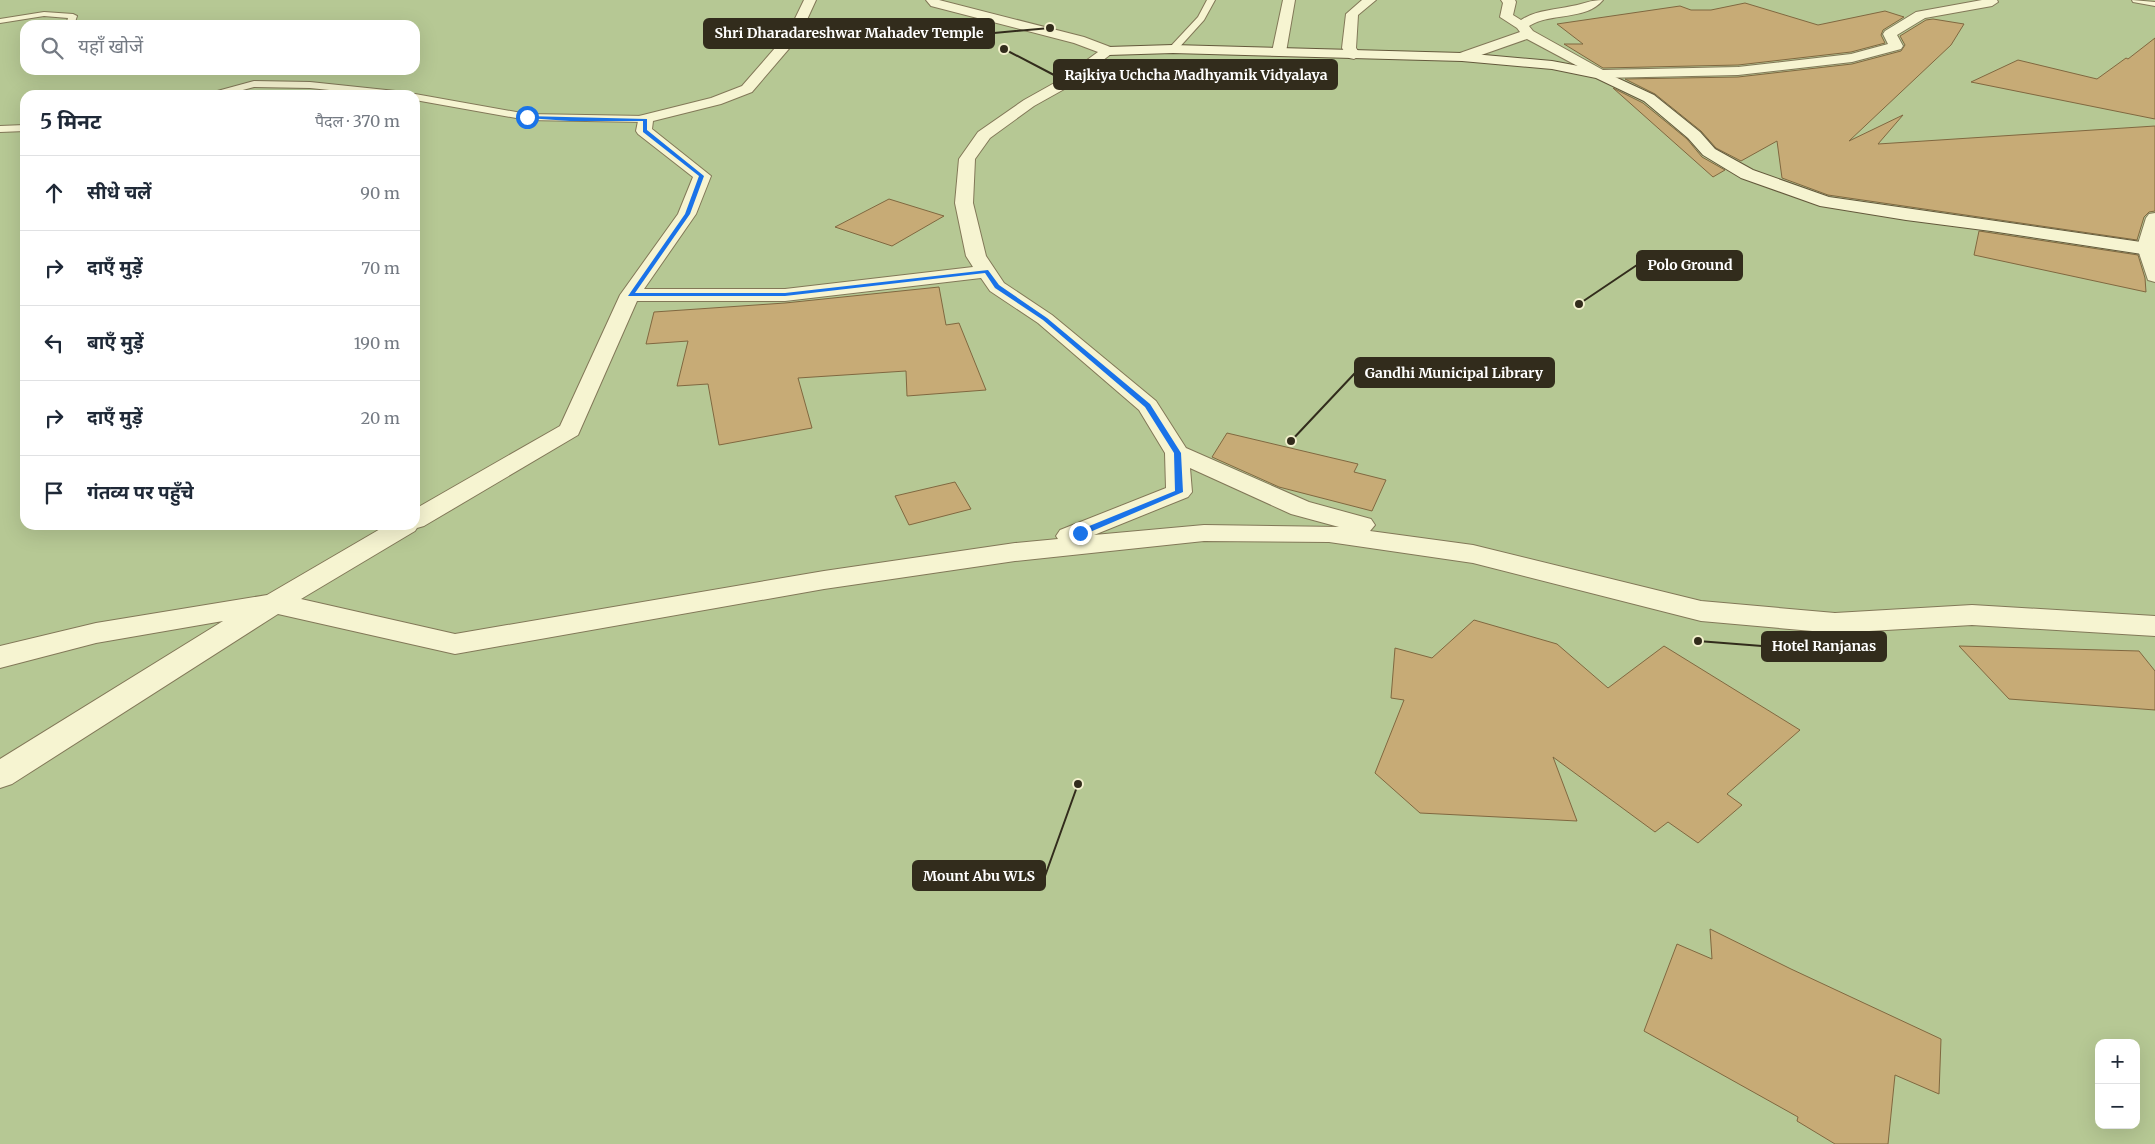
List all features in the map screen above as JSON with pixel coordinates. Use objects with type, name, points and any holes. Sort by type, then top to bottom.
[{"type":"street","points":[[420,517],[570,430],[630,295],[687,214],[702,176],[644,131],[645,120],[656,115],[716,101],[747,90],[794,34],[810,0]]},
{"type":"street","points":[[932,0],[935,3],[1080,40],[1108,51],[1173,49],[1462,57],[1552,65],[1600,74],[1738,71],[1852,58],[1896,46],[1890,34],[1920,16],[1992,2],[1991,0]]},
{"type":"street","points":[[1279,52],[1289,0]]},
{"type":"street","points":[[1354,55],[1349,48],[1352,14],[1369,0]]},
{"type":"street","points":[[1507,0],[1510,2],[1506,17],[1600,74],[1649,98],[1694,135],[1710,152],[1747,174],[1826,202],[1906,215],[1991,224],[2150,249]]},
{"type":"street","points":[[1462,57],[1507,43],[1525,29],[1530,18],[1580,9],[1597,0]]},
{"type":"street","points":[[1015,552],[1080,533],[1179,492],[1177,453],[1148,406],[1045,319],[997,287],[976,256],[964,203],[967,160],[984,135],[1029,103],[1063,84],[1108,51]]},
{"type":"street","points":[[2155,218],[2150,249],[2155,276]]},
{"type":"street","points":[[630,295],[785,295],[986,271]]},
{"type":"street","points":[[1177,453],[1300,508],[1484,557],[1701,611],[1835,623],[1972,615],[2155,626]]},
{"type":"street","points":[[0,775],[274,603],[398,530]]},
{"type":"street","points":[[0,658],[96,633],[274,603],[456,644],[824,580],[1015,552],[1204,533],[1320,534],[1484,557]]},
{"type":"lane","points":[[1173,49],[1201,18],[1211,0]]},
{"type":"lane","points":[[2136,0],[2155,4]]},
{"type":"lane","points":[[0,21],[44,14],[73,16],[72,20]]},
{"type":"lane","points":[[232,90],[254,84],[310,85],[358,90]]},
{"type":"lane","points":[[420,98],[527,117],[570,120],[645,120]]},
{"type":"lane","points":[[0,129],[20,128]]},
{"type":"green space","points":[[0,0],[2155,0],[2155,1144],[0,1144]]},
{"type":"building","points":[[1745,3],[1818,25],[1885,11],[1904,17],[1883,30],[1881,35],[1885,43],[1851,52],[1738,65],[1603,68],[1564,44],[1583,44],[1557,24],[1680,6],[1691,10],[1711,10]]},
{"type":"building","points":[[1933,19],[1964,24],[1951,45],[1849,141],[1903,115],[1878,144],[2155,126],[2155,211],[2149,212],[2144,217],[2137,240],[1828,195],[1782,178],[1777,141],[1741,161],[1716,148],[1701,131],[1655,94],[1625,79],[1738,77],[1852,64],[1901,51],[1905,45],[1900,36],[1926,20]]},
{"type":"building","points":[[2155,38],[2155,119],[1971,82],[2018,60],[2097,79],[2126,58],[2128,59]]},
{"type":"building","points":[[1613,88],[1643,103],[1687,139],[1702,157],[1725,170],[1713,177]]},
{"type":"building","points":[[889,199],[944,216],[892,246],[835,227]]},
{"type":"building","points":[[1979,231],[2138,255],[2145,278],[2146,292],[1974,255]]},
{"type":"building","points":[[939,287],[946,325],[959,323],[986,390],[907,396],[906,371],[798,378],[812,428],[719,445],[708,384],[677,386],[688,341],[646,344],[654,312],[785,303]]},
{"type":"building","points":[[1227,433],[1358,464],[1354,472],[1386,480],[1372,511],[1279,487],[1212,457]]},
{"type":"building","points":[[955,482],[971,509],[909,525],[895,496]]},
{"type":"building","points":[[1474,620],[1557,644],[1608,688],[1664,646],[1800,730],[1727,794],[1742,805],[1698,843],[1668,822],[1655,832],[1553,757],[1577,821],[1420,813],[1375,773],[1404,700],[1391,698],[1395,648],[1432,658]]},
{"type":"building","points":[[1959,646],[2139,651],[2155,671],[2155,710],[2009,699]]},
{"type":"building","points":[[1710,929],[1941,1039],[1939,1094],[1895,1075],[1888,1144],[1835,1144],[1797,1121],[1798,1117],[1644,1031],[1677,944],[1712,959]]},
{"type":"place","name":"Shri Dharadareshwar Mahadev Temple","points":[[1050,28]]},
{"type":"place","name":"Rajkiya Uchcha Madhyamik Vidyalaya","points":[[1004,49]]},
{"type":"place","name":"Polo Ground","points":[[1579,304]]},
{"type":"place","name":"Gandhi Municipal Library","points":[[1291,441]]},
{"type":"place","name":"Hotel Ranjanas","points":[[1698,641]]},
{"type":"place","name":"Mount Abu WLS","points":[[1078,784]]},
{"type":"route","points":[[527,117],[570,120],[645,120],[644,131],[702,176],[687,214],[630,295],[785,295],[986,271],[997,287],[1045,319],[1148,406],[1177,453],[1179,492],[1080,533]]}]
